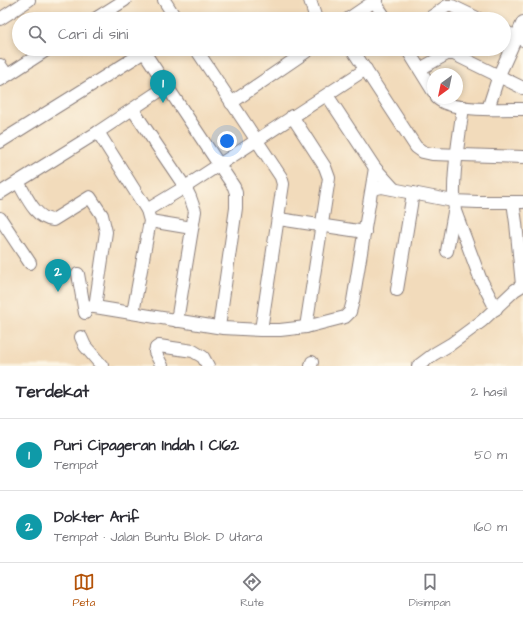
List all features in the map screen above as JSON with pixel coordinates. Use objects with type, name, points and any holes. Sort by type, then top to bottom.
[{"type":"street","points":[[0,19],[14,4],[29,0]]},
{"type":"street","points":[[106,12],[125,0]]},
{"type":"street","points":[[164,0],[172,12]]},
{"type":"street","points":[[310,0],[314,12]]},
{"type":"street","points":[[358,12],[375,1],[382,12]]},
{"type":"street","points":[[438,12],[447,6],[452,6],[464,12]]},
{"type":"street","points":[[511,54],[520,39],[523,22]]},
{"type":"street","points":[[511,34],[520,39]]},
{"type":"street","points":[[0,65],[3,78],[37,56]]},
{"type":"street","points":[[0,142],[137,56]]},
{"type":"street","points":[[150,56],[167,86],[234,187],[236,193],[236,208],[219,327]]},
{"type":"street","points":[[201,56],[257,140],[284,184],[261,330]]},
{"type":"street","points":[[231,103],[300,56]]},
{"type":"street","points":[[357,56],[416,146],[423,152],[432,154],[523,157]]},
{"type":"street","points":[[412,56],[427,81]]},
{"type":"street","points":[[420,69],[443,56]]},
{"type":"street","points":[[458,56],[523,88]]},
{"type":"street","points":[[488,109],[499,75],[510,56]]},
{"type":"street","points":[[148,215],[219,164],[366,69]]},
{"type":"street","points":[[0,193],[133,110],[167,86]]},
{"type":"street","points":[[327,95],[375,168],[394,189]]},
{"type":"street","points":[[445,104],[449,106],[488,109],[523,109]]},
{"type":"street","points":[[447,251],[454,206],[457,155],[463,107]]},
{"type":"street","points":[[133,110],[185,187],[194,211],[178,321]]},
{"type":"street","points":[[292,116],[329,178],[306,327]]},
{"type":"street","points":[[98,132],[148,215],[133,313]]},
{"type":"street","points":[[88,309],[133,313],[219,327],[261,330],[280,330],[306,327],[345,317],[350,312],[353,301],[375,168]]},
{"type":"street","points":[[18,182],[40,216],[48,220],[53,220],[90,197],[102,215],[106,232],[88,309]]},
{"type":"street","points":[[372,189],[382,187],[394,189],[413,193],[454,206],[478,202],[518,205],[523,285],[496,309],[451,344],[418,366]]},
{"type":"street","points":[[397,290],[413,193]]},
{"type":"street","points":[[454,206],[480,278],[496,309]]},
{"type":"street","points":[[148,215],[192,228]]},
{"type":"street","points":[[0,218],[30,263]]},
{"type":"street","points":[[279,219],[322,224],[365,232]]},
{"type":"street","points":[[78,274],[88,309]]},
{"type":"street","points":[[81,337],[85,346],[102,366]]},
{"type":"street","points":[[162,366],[155,352],[156,348],[159,346],[192,351],[203,357],[208,366]]},
{"type":"place","name":"Puri Cipageran Indah I C162","points":[[163,103]]},
{"type":"place","name":"Dokter Arif","points":[[58,292]]}]
